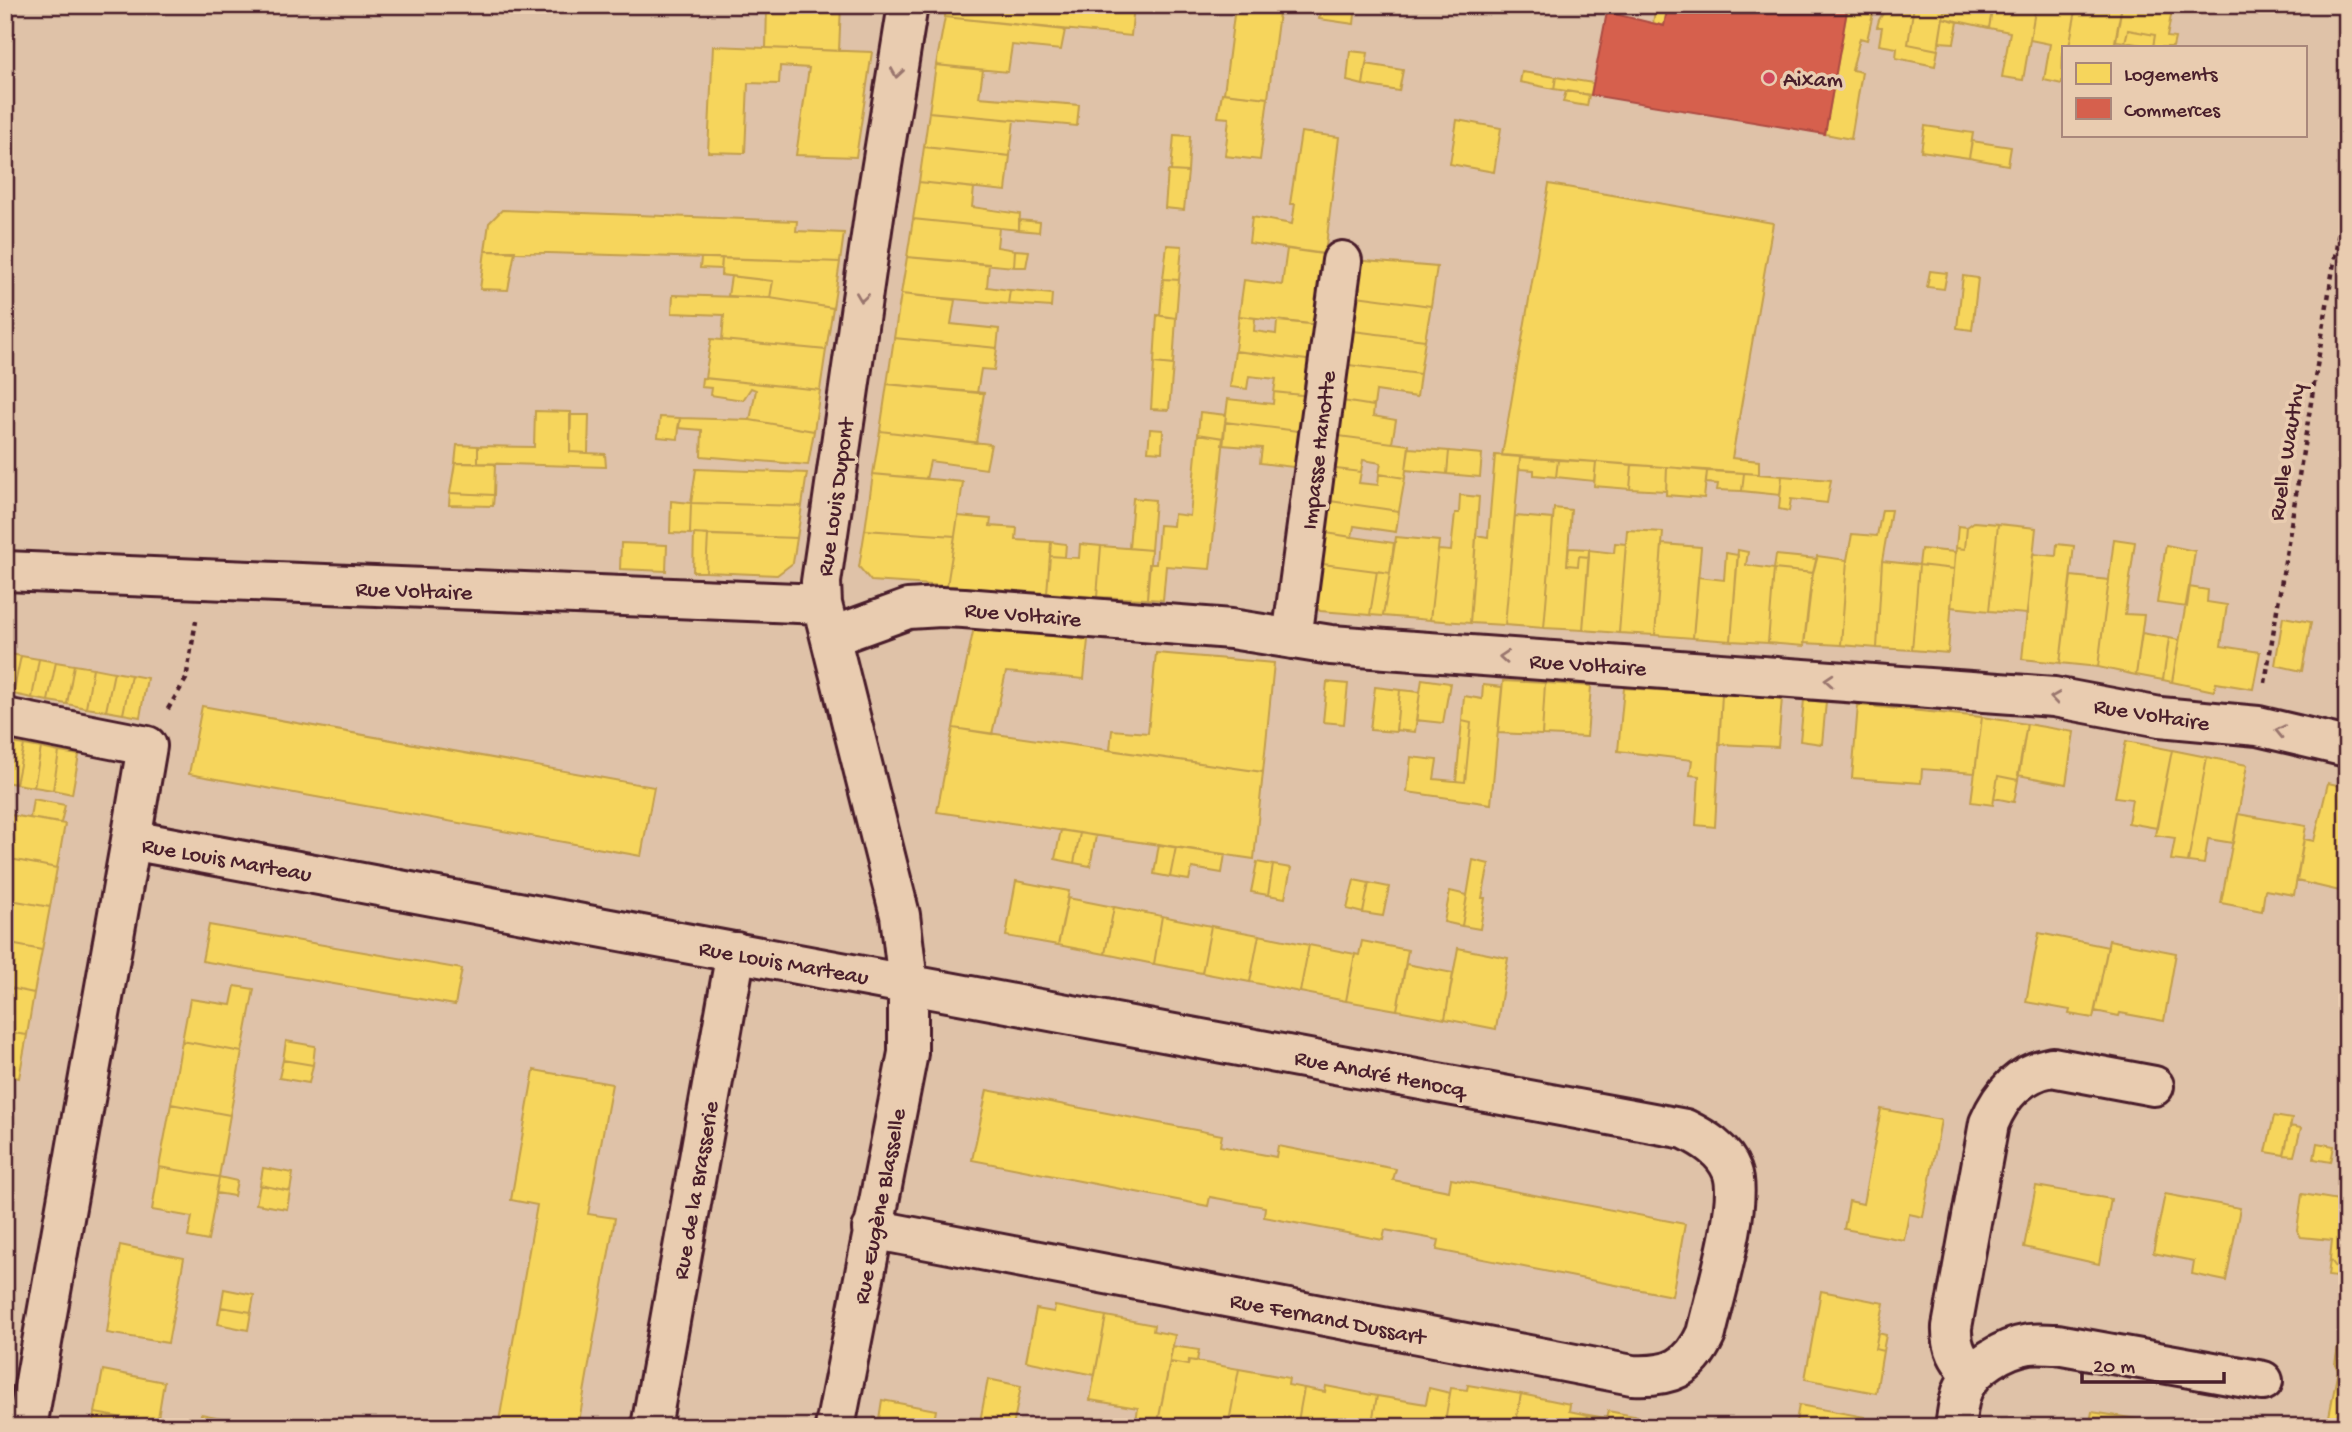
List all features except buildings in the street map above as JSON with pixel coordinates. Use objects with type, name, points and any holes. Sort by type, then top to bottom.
[{"type":"street","name":"Rue Louis Dupont","points":[[908,5],[876,202],[821,582],[827,620],[900,915],[908,983]]},
{"type":"street","name":"Impasse Hanotte","points":[[1292,639],[1342,261]]},
{"type":"street","name":"Rue Voltaire","points":[[5,571],[203,580],[827,620],[941,607],[1231,629],[1331,645],[2054,697],[2160,717],[2258,726],[2347,747]]},
{"type":"street","points":[[5,718],[147,746],[131,840]]},
{"type":"street","name":"Rue Louis Marteau","points":[[27,1427],[131,840],[908,983]]},
{"type":"street","name":"Rue de la Brasserie","points":[[651,1427],[736,952]]},
{"type":"street","name":"Rue Eugène Blasselle","points":[[835,1427],[908,1052],[908,983]]},
{"type":"street","name":"Rue André Henocq","points":[[908,983],[1685,1129],[1705,1139],[1719,1153],[1731,1170],[1736,1188],[1734,1213],[1719,1275]]},
{"type":"street","points":[[1972,1376],[1957,1356],[1952,1343],[1952,1327],[1989,1123],[1997,1104],[2021,1079],[2052,1067],[2154,1086]]},
{"type":"street","name":"Rue Fernand Dussart","points":[[872,1229],[1632,1375],[1654,1376],[1673,1371],[1688,1362],[1699,1350],[1706,1334],[1719,1275]]},
{"type":"street","points":[[1955,1427],[1962,1390],[1972,1376],[1984,1364],[2006,1352],[2028,1345],[2057,1344],[2263,1381]]},
{"type":"path","name":"Ruelle Wauthy","points":[[2258,726],[2347,183]]},
{"type":"path","points":[[147,746],[186,679],[203,580]]},
{"type":"place","name":"Aixam","points":[[1769,78]]}]
